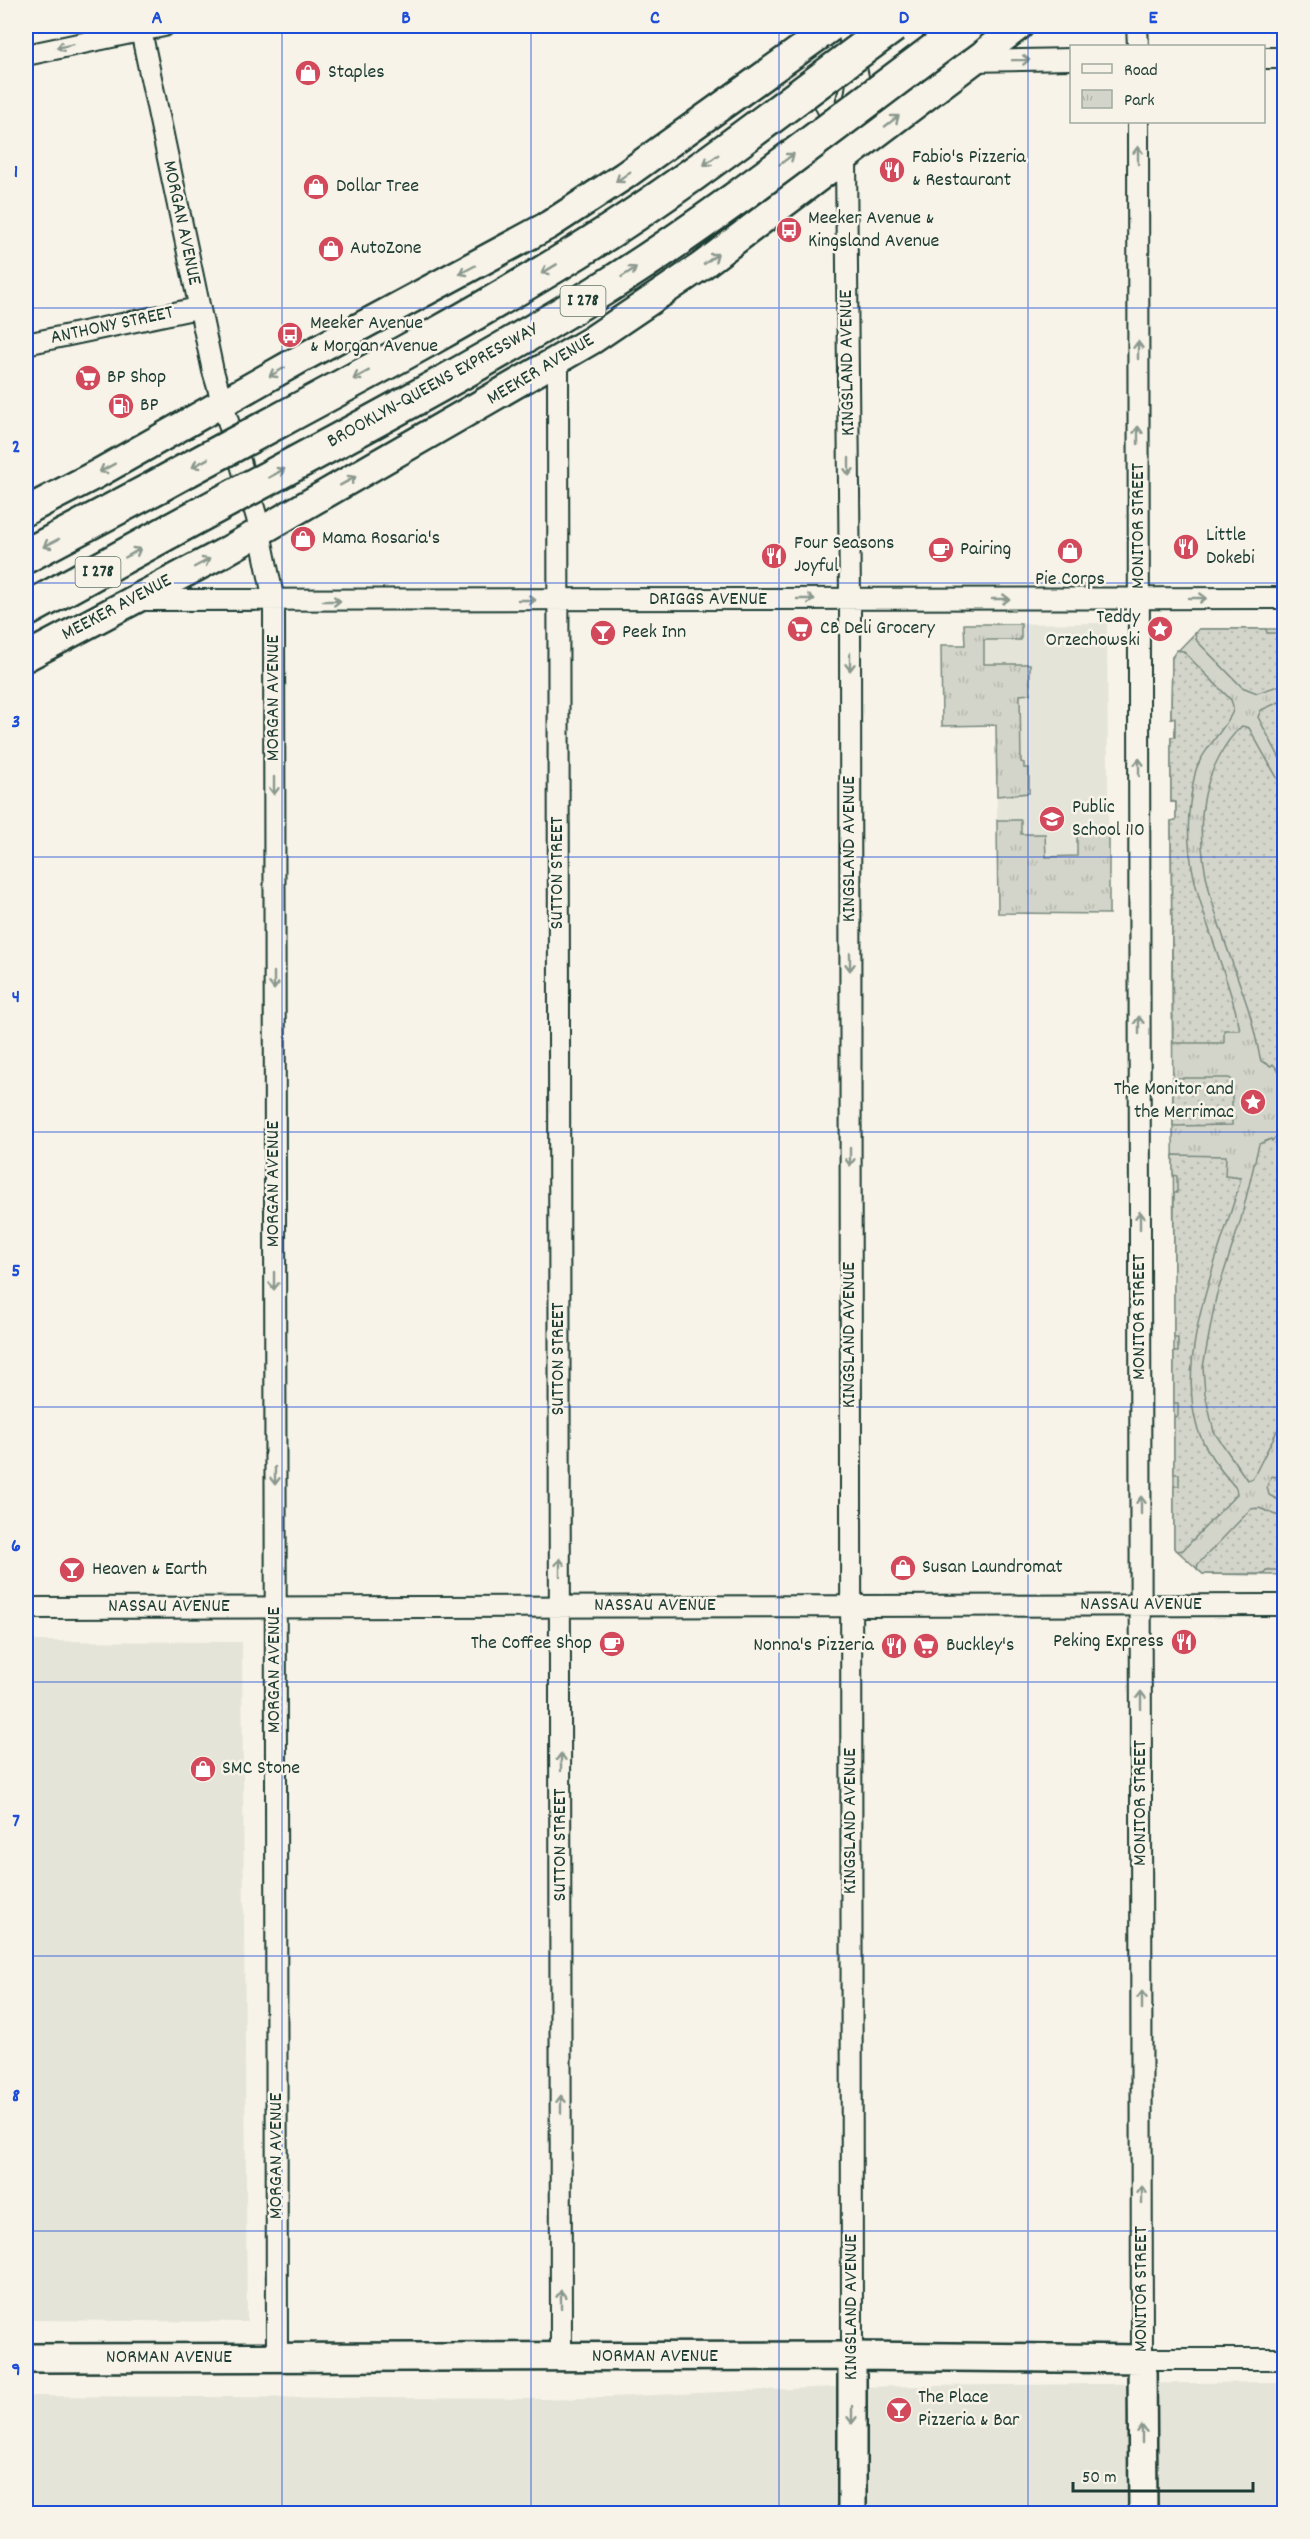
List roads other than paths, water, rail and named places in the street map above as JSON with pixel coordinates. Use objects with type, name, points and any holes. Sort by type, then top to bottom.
[{"type":"highway","name":"I 278","points":[[26,556],[464,318],[578,252],[683,180],[893,26]]},
{"type":"highway","name":"BROOKLYN-QUEENS EXPRESSWAY","points":[[26,610],[488,358],[602,290],[750,188],[967,26]]},
{"type":"main road","points":[[26,511],[97,474],[302,358],[504,250],[591,199],[833,26]]},
{"type":"main road","name":"MEEKER AVENUE","points":[[26,657],[223,553],[558,362],[700,267],[1019,26]]},
{"type":"main road","name":"NORMAN AVENUE","points":[[26,2358],[852,2356],[1142,2359]]},
{"type":"main road","name":"KINGSLAND AVENUE","points":[[852,2356],[852,2514]]},
{"type":"main road","name":"MONITOR STREET","points":[[1142,2359],[1143,2514]]},
{"type":"street","points":[[26,55],[140,28],[164,26]]},
{"type":"street","name":"KINGSLAND AVENUE","points":[[845,26],[824,101],[839,133],[846,157]]},
{"type":"street","name":"KINGSLAND AVENUE","points":[[845,26],[858,77],[846,157],[850,599],[852,2356]]},
{"type":"street","points":[[1137,26],[1138,45]]},
{"type":"street","name":"MORGAN AVENUE","points":[[140,28],[198,308],[222,404],[260,530],[274,601],[277,2358]]},
{"type":"street","points":[[1265,58],[1284,58]]},
{"type":"street","points":[[970,61],[1070,59]]},
{"type":"street","name":"MONITOR STREET","points":[[1138,123],[1142,2359]]},
{"type":"street","name":"ANTHONY STREET","points":[[26,344],[198,308]]},
{"type":"street","name":"SUTTON STREET","points":[[558,362],[561,2357]]},
{"type":"street","name":"DRIGGS AVENUE","points":[[132,600],[1284,598]]},
{"type":"street","name":"NASSAU AVENUE","points":[[26,1608],[1284,1605]]},
{"type":"street","name":"NORMAN AVENUE","points":[[1142,2359],[1284,2359]]},
{"type":"place","name":"Staples","points":[[308,73]]},
{"type":"place","name":"Fabio's Pizzeria & Restaurant","points":[[892,170]]},
{"type":"place","name":"Dollar Tree","points":[[316,187]]},
{"type":"place","name":"Meeker Avenue & Kingsland Avenue","points":[[789,230]]},
{"type":"place","name":"AutoZone","points":[[331,249]]},
{"type":"place","name":"Meeker Avenue & Morgan Avenue","points":[[290,335]]},
{"type":"place","name":"BP Shop","points":[[88,378]]},
{"type":"place","name":"BP","points":[[121,406]]},
{"type":"place","name":"Mama Rosaria's","points":[[303,539]]},
{"type":"place","name":"Little Dokebi","points":[[1186,547]]},
{"type":"place","name":"Pairing","points":[[941,550]]},
{"type":"place","name":"Pie Corps","points":[[1070,551]]},
{"type":"place","name":"Four Seasons Joyful","points":[[774,556]]},
{"type":"place","name":"CB Deli Grocery","points":[[800,629]]},
{"type":"place","name":"Teddy Orzechowski","points":[[1160,629]]},
{"type":"place","name":"Peek Inn","points":[[603,633]]},
{"type":"place","name":"Public School 110","points":[[1052,819]]},
{"type":"place","name":"The Monitor and the Merrimac","points":[[1253,1102]]},
{"type":"place","name":"Susan Laundromat","points":[[903,1568]]},
{"type":"place","name":"Heaven & Earth","points":[[72,1570]]},
{"type":"place","name":"Peking Express","points":[[1184,1642]]},
{"type":"place","name":"The Coffee Shop","points":[[612,1644]]},
{"type":"place","name":"Nonna's Pizzeria","points":[[894,1646]]},
{"type":"place","name":"Buckley's","points":[[926,1646]]},
{"type":"place","name":"SMC Stone","points":[[203,1769]]},
{"type":"place","name":"The Place Pizzeria & Bar","points":[[899,2410]]}]
